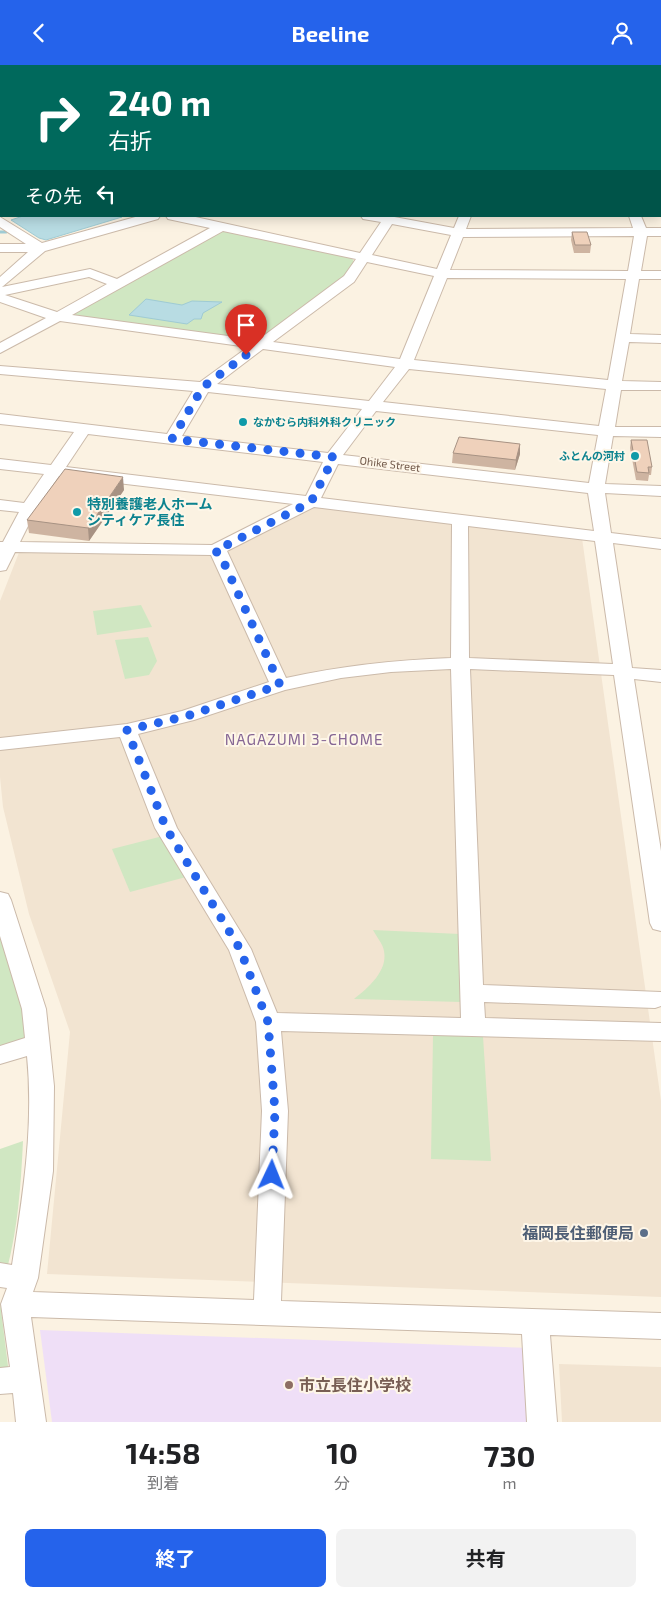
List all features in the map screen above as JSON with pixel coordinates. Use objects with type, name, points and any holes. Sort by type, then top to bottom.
[{"type":"street","points":[[0,248],[40,248],[150,217]]},
{"type":"street","points":[[176,217],[442,274],[661,275]]},
{"type":"street","points":[[372,217],[458,233],[638,224],[661,232]]},
{"type":"street","points":[[4,547],[215,551],[311,502],[334,457],[405,364],[464,217]]},
{"type":"street","points":[[172,439],[203,387],[349,279],[389,220]]},
{"type":"street","points":[[0,221],[40,248]]},
{"type":"street","points":[[638,224],[633,275],[604,431],[596,489],[624,673],[654,836],[661,923]]},
{"type":"street","points":[[0,349],[221,227]]},
{"type":"street","points":[[0,284],[40,248]]},
{"type":"street","points":[[0,292],[90,273],[119,284]]},
{"type":"street","points":[[0,298],[58,317],[260,345],[405,364],[614,385],[661,386]]},
{"type":"street","points":[[622,338],[661,339]]},
{"type":"street","points":[[0,370],[203,387],[604,431],[661,432]]},
{"type":"street","name":"Ohike Street","points":[[0,419],[596,489],[661,491]]},
{"type":"street","points":[[0,566],[4,547],[53,471],[84,429]]},
{"type":"street","points":[[0,464],[661,545]]},
{"type":"street","points":[[0,505],[29,508]]},
{"type":"street","points":[[460,520],[460,663],[473,1026]]},
{"type":"street","points":[[215,551],[220,554],[280,685]]},
{"type":"street","points":[[0,744],[127,730],[187,716],[280,685],[341,672],[391,665],[460,663],[611,669],[624,673],[661,676]]},
{"type":"street","points":[[127,730],[166,828],[240,949],[268,1022],[275,1111],[267,1312]]},
{"type":"street","points":[[0,900],[34,1009],[42,1086],[40,1171],[12,1276],[15,1304],[13,1379],[31,1422]]},
{"type":"street","points":[[472,993],[655,999]]},
{"type":"street","points":[[268,1022],[661,1032]]},
{"type":"street","points":[[0,1055],[38,1043]]},
{"type":"street","points":[[15,1304],[661,1326]]},
{"type":"street","points":[[535,1323],[542,1422]]},
{"type":"shaded area","points":[[318,505],[582,538],[661,1101],[661,1297],[47,1274],[70,1032],[29,914],[3,807],[0,777],[0,601],[20,550],[212,554]]},
{"type":"shaded area","name":"市立長住小学校","points":[[40,1330],[530,1348],[533,1422],[52,1422]]},
{"type":"shaded area","points":[[559,1364],[661,1367],[661,1422],[562,1422]]},
{"type":"green space","points":[[223,231],[352,258],[354,262],[345,274],[347,277],[259,343],[69,315]]},
{"type":"green space","points":[[141,605],[152,627],[97,635],[93,611]]},
{"type":"green space","points":[[148,637],[157,661],[149,675],[125,679],[115,640]]},
{"type":"green space","points":[[163,836],[186,877],[130,892],[112,849]]},
{"type":"green space","points":[[0,900],[37,1043],[0,1055]]},
{"type":"green space","points":[[373,930],[460,934],[461,1002],[354,999],[371,984],[383,965],[383,948]]},
{"type":"green space","points":[[433,1036],[483,1036],[491,1161],[431,1159]]},
{"type":"green space","points":[[23,1141],[14,1237],[7,1269],[0,1269],[0,1149]]},
{"type":"green space","points":[[0,1302],[9,1374],[0,1375]]},
{"type":"water","points":[[20,217],[122,217],[46,240],[39,238],[11,220]]},
{"type":"water","points":[[146,299],[182,305],[192,301],[222,302],[203,313],[201,319],[194,319],[187,324],[129,315]]},
{"type":"building","points":[[572,232],[587,232],[591,245],[575,245]]},
{"type":"building","points":[[459,437],[520,444],[516,460],[453,453]]},
{"type":"building","points":[[631,440],[647,440],[652,467],[648,467],[649,473],[637,472]]},
{"type":"building","name":"特別養護老人ホーム シティケア長住","points":[[65,469],[123,477],[88,528],[27,520]]},
{"type":"waterway","points":[[0,232],[6,232]]},
{"type":"place","name":"なかむら内科外科クリニック","points":[[243,422]]},
{"type":"place","name":"ふとんの河村","points":[[635,456]]},
{"type":"place","name":"特別養護老人ホーム シティケア長住","points":[[77,512]]},
{"type":"place","name":"福岡長住郵便局","points":[[644,1233]]},
{"type":"place","name":"市立長住小学校","points":[[289,1385]]},
{"type":"district","name":"NAGAZUMI 3-CHOME","points":[[304,740]]},
{"type":"route","points":[[246,355],[203,387],[172,439],[334,457],[311,502],[215,551],[220,554],[280,685],[187,716],[127,730],[166,828],[240,949],[268,1022],[275,1111],[272,1175]]}]
